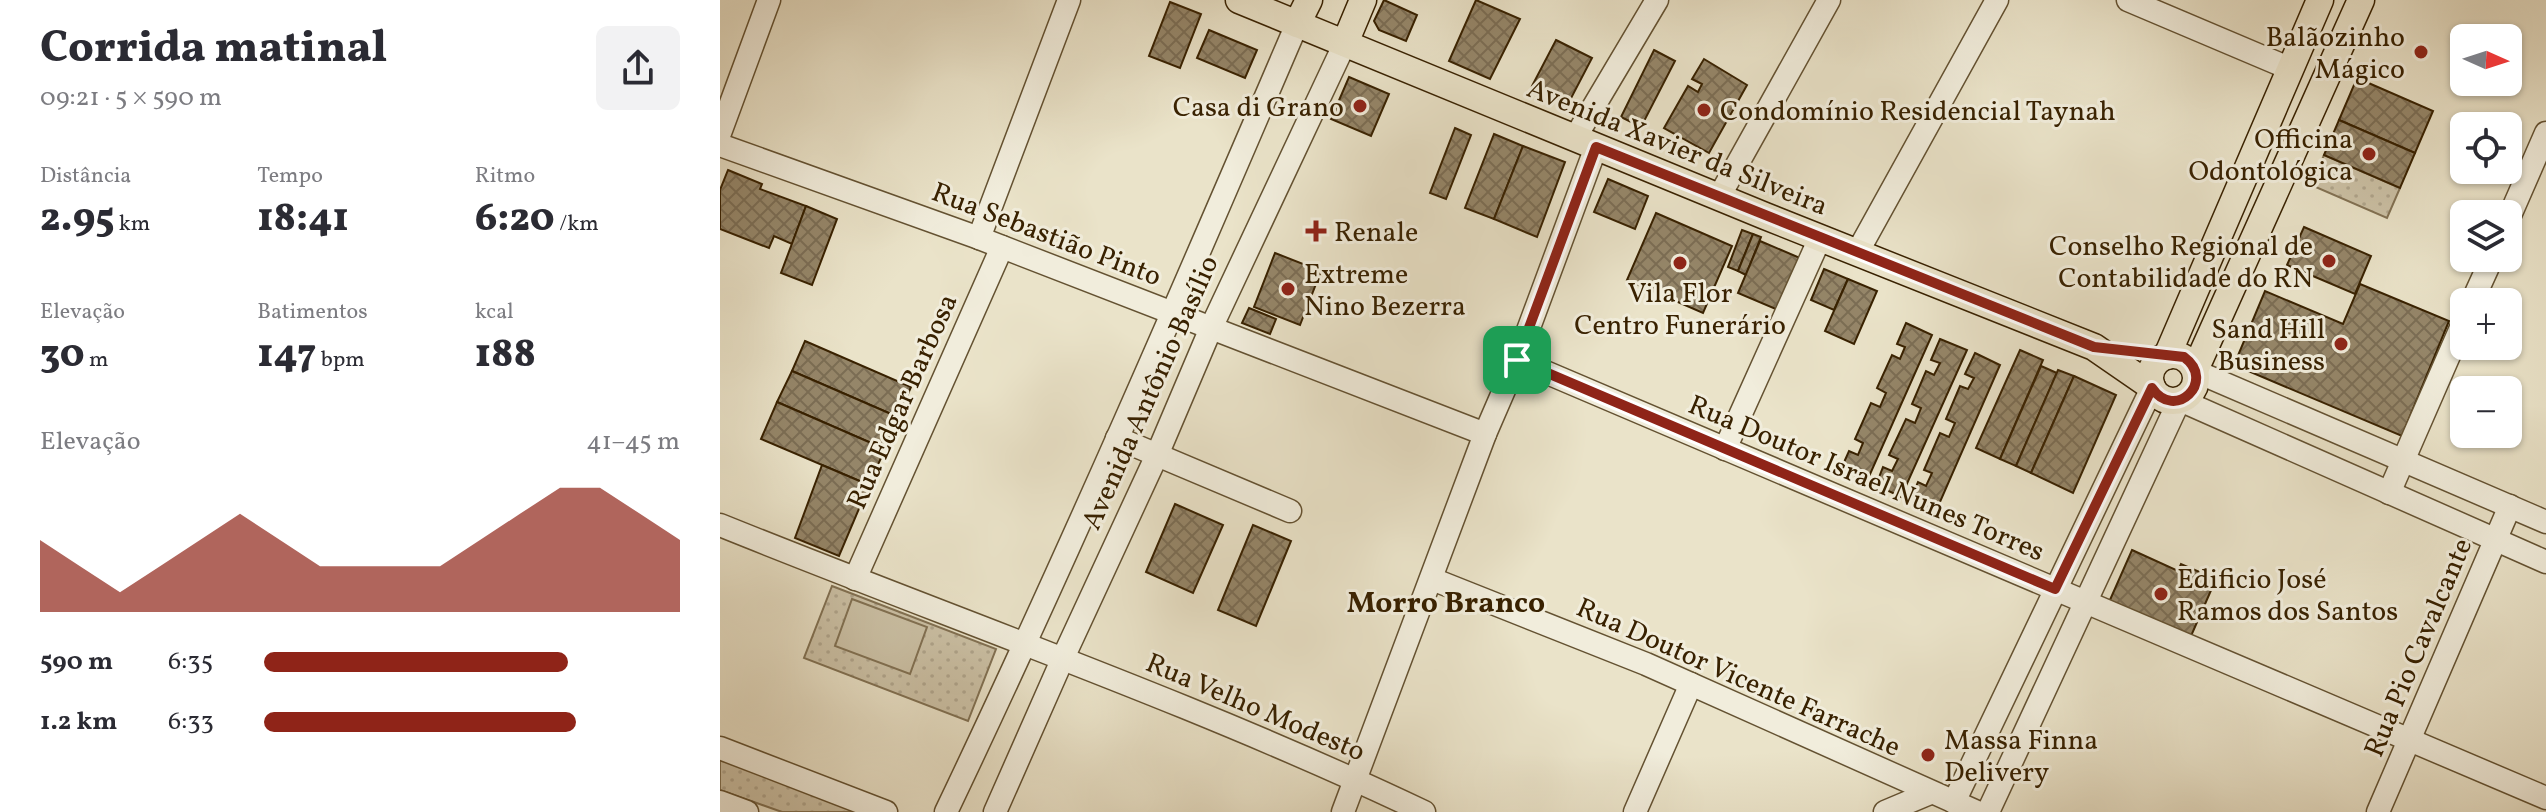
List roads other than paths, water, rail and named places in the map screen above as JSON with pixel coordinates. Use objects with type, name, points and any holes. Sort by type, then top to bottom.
[{"type":"main road","name":"Avenida Xavier da Silveira","points":[[1239,0],[1303,12],[1345,43],[2094,347],[2152,387]]},
{"type":"main road","name":"Avenida Antônio Basílio","points":[[1345,43],[1363,0]]},
{"type":"main road","points":[[2320,0],[2166,356],[2154,365],[2151,372],[2152,387],[2160,397],[2179,400],[2194,389],[2195,370],[2361,0]]},
{"type":"main road","name":"Avenida Xavier da Silveira","points":[[2094,347],[2166,356]]},
{"type":"main road","points":[[2166,356],[2184,357],[2195,370]]},
{"type":"street","points":[[720,133],[769,0]]},
{"type":"street","points":[[979,238],[1069,0]]},
{"type":"street","points":[[1343,812],[1485,434],[1517,360],[1585,142],[1657,0]]},
{"type":"street","points":[[1719,197],[1829,0]]},
{"type":"street","points":[[1857,253],[1997,0]]},
{"type":"street","points":[[2128,0],[2291,69]]},
{"type":"street","name":"Avenida Antônio Basílio","points":[[946,812],[1026,643],[1303,12]]},
{"type":"street","name":"Avenida Antônio Basílio","points":[[995,812],[1157,455],[1211,328],[1345,43]]},
{"type":"street","points":[[2517,200],[2546,133]]},
{"type":"street","name":"Rua Sebastião Pinto","points":[[720,145],[979,238],[1485,434]]},
{"type":"street","points":[[1725,449],[1820,238]]},
{"type":"street","name":"Rua Edgar Barbosa","points":[[855,579],[1002,247]]},
{"type":"street","points":[[2389,493],[2450,353]]},
{"type":"street","name":"Rua Doutor Israel Nunes Torres","points":[[1517,360],[2546,798]]},
{"type":"street","points":[[2195,370],[2546,522]]},
{"type":"street","points":[[1954,802],[2152,387]]},
{"type":"street","points":[[1988,812],[2179,400],[2546,562]]},
{"type":"street","points":[[1117,438],[1290,511]]},
{"type":"street","name":"Rua Pio Cavalcante","points":[[2378,812],[2510,506]]},
{"type":"street","points":[[720,525],[1026,643]]},
{"type":"street","name":"Rua Doutor Vicente Farrache","points":[[1432,579],[1691,684],[1977,812]]},
{"type":"street","name":"Rua Velho Modesto","points":[[1026,643],[1356,780],[1424,812]]},
{"type":"street","points":[[1635,812],[1691,684]]},
{"type":"street","points":[[720,748],[886,812]]},
{"type":"street","points":[[1885,812],[1930,793]]},
{"type":"street","points":[[720,802],[747,812]]},
{"type":"place","name":"Balãozinho Mágico","points":[[2421,52]]},
{"type":"place","name":"Casa di Grano","points":[[1360,106]]},
{"type":"place","name":"Condomínio Residencial Taynah","points":[[1704,110]]},
{"type":"place","name":"Officina Odontológica","points":[[2369,154]]},
{"type":"place","name":"Renale","points":[[1316,231]]},
{"type":"place","name":"Conselho Regional de Contabilidade do RN","points":[[2329,261]]},
{"type":"place","name":"Vila Flor Centro Funerário","points":[[1680,263]]},
{"type":"place","name":"Extreme Nino Bezerra","points":[[1288,289]]},
{"type":"place","name":"Sand Hill Business","points":[[2341,344]]},
{"type":"place","name":"Edificio José Ramos dos Santos","points":[[2161,594]]},
{"type":"place","name":"Massa Finna Delivery","points":[[1928,755]]},
{"type":"district","name":"Morro Branco","points":[[1446,602]]}]
